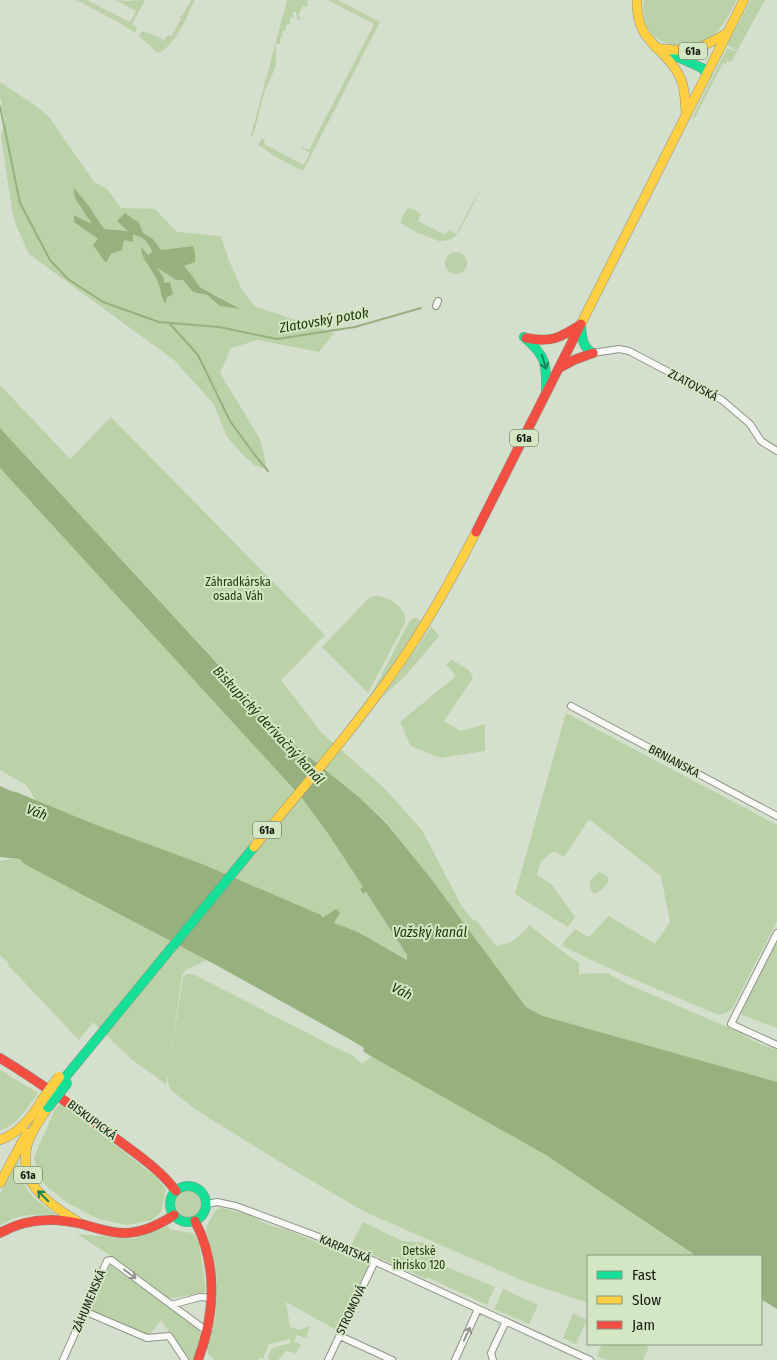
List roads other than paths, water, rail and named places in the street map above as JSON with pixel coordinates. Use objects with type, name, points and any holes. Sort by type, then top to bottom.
[{"type":"main road","name":"61a","points":[[637,0],[636,9],[639,24],[645,35],[672,64],[681,77],[686,114]]},
{"type":"main road","name":"61a","points":[[88,1050],[369,706],[421,632],[437,606],[559,368],[744,0]]},
{"type":"main road","name":"61a","points":[[656,48],[679,52],[695,51],[707,46],[727,33]]},
{"type":"main road","name":"61a","points":[[656,48],[702,68],[707,74]]},
{"type":"main road","points":[[545,394],[547,373],[544,358],[539,350],[524,337],[538,340],[555,340],[580,325],[584,346],[593,353]]},
{"type":"main road","points":[[559,368],[593,353]]},
{"type":"main road","name":"61a","points":[[0,1183],[20,1144],[63,1080],[166,960],[188,926]]},
{"type":"main road","name":"BISKUPICKÁ","points":[[0,1058],[32,1076],[91,1118],[153,1167],[176,1190]]},
{"type":"main road","name":"61a","points":[[0,1140],[12,1136],[45,1105]]},
{"type":"main road","name":"61a","points":[[45,1105],[28,1141],[25,1159],[28,1176],[44,1199],[82,1224]]},
{"type":"main road","points":[[186,1186],[196,1188],[204,1195],[207,1204],[202,1216],[195,1221],[185,1222],[174,1215],[170,1202],[176,1190],[186,1186]]},
{"type":"main road","name":"61a","points":[[0,1233],[18,1223],[42,1219],[82,1224],[116,1233],[134,1232],[148,1230],[174,1215]]},
{"type":"main road","points":[[195,1221],[208,1258],[212,1282],[211,1314],[201,1359]]},
{"type":"street","name":"ZLATOVSKÁ","points":[[593,353],[619,349],[628,351],[722,400],[750,424],[761,441],[777,451]]},
{"type":"street","name":"BRNIANSKA","points":[[571,706],[777,816]]},
{"type":"street","points":[[777,933],[731,1024],[777,1045]]},
{"type":"street","name":"KARPATSKÁ","points":[[207,1204],[217,1202],[236,1206],[330,1241],[589,1360]]},
{"type":"street","name":"ZÁHUMENSKÁ","points":[[63,1360],[107,1261],[111,1260],[208,1332]]},
{"type":"street","name":"STROMOVÁ","points":[[328,1360],[374,1261]]},
{"type":"street","points":[[171,1305],[200,1298],[212,1298]]},
{"type":"street","points":[[455,1360],[478,1309]]},
{"type":"street","points":[[84,1311],[147,1338],[169,1336],[185,1360]]},
{"type":"street","points":[[493,1360],[491,1354],[506,1322]]},
{"type":"street","points":[[340,1336],[392,1360]]},
{"type":"water","points":[[73,187],[89,206],[104,229],[128,231],[117,221],[125,213],[139,223],[143,233],[152,238],[161,250],[193,246],[195,262],[184,266],[200,287],[240,309],[220,306],[207,295],[193,292],[183,280],[176,280],[157,268],[164,278],[164,283],[170,282],[173,294],[167,297],[166,304],[157,280],[144,258],[141,247],[148,255],[152,252],[145,240],[140,237],[133,235],[133,242],[124,240],[122,250],[111,254],[106,263],[93,245],[98,239],[74,222],[74,215],[92,224],[75,198]]},
{"type":"water","points":[[0,428],[286,738],[360,798],[387,824],[429,876],[526,1007],[543,1016],[777,1082],[777,1309],[762,1300],[762,1255],[695,1255],[546,1155],[369,1055],[363,1051],[364,1048],[351,1040],[216,965],[24,864],[20,859],[0,857],[0,786],[96,825],[202,864],[321,915],[322,918],[336,909],[340,913],[334,923],[358,932],[407,960],[407,955],[366,892],[363,894],[360,889],[363,887],[302,798],[0,468]]},
{"type":"waterway","name":"Zlatovský potok","points":[[0,106],[20,203],[50,260],[68,279],[103,302],[159,322],[219,327],[277,339],[355,327],[421,308]]},
{"type":"waterway","name":"Zlatovský potok","points":[[170,324],[198,355],[230,421],[268,471]]},
{"type":"park label","name":"Záhradkárska osada Váh","points":[[238,589]]},
{"type":"park label","name":"Detské ihrisko 120","points":[[419,1258]]},
{"type":"water label","name":"Biskupický derivačný kanál","points":[[269,725]]},
{"type":"water label","name":"Váh","points":[[37,812]]},
{"type":"water label","name":"Važský kanál","points":[[430,932]]},
{"type":"water label","name":"Váh","points":[[402,991]]}]
